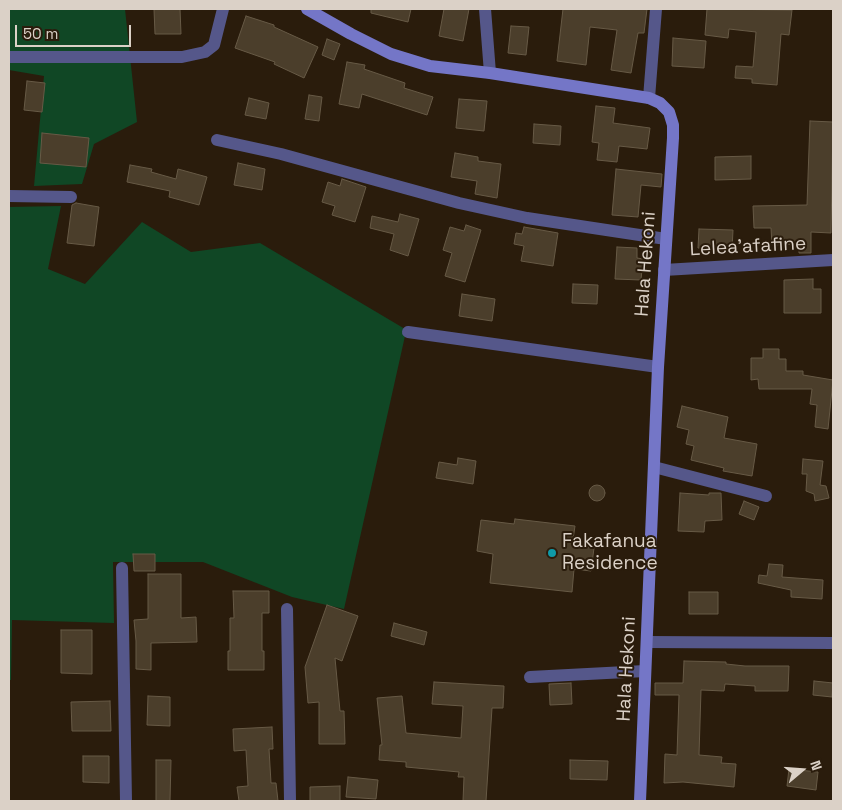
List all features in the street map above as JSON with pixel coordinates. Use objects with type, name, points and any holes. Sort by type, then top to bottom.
[{"type":"street","points":[[9,57],[182,57],[206,52],[214,45],[222,9]]},
{"type":"street","name":"Hala Hekoni","points":[[308,9],[391,54],[430,66],[490,73],[649,98],[660,103],[669,112],[673,125],[658,368],[640,801]]},
{"type":"street","points":[[485,9],[490,73]]},
{"type":"street","points":[[649,98],[656,9]]},
{"type":"street","points":[[217,140],[280,154],[459,202],[527,218],[666,239]]},
{"type":"street","points":[[9,196],[71,197]]},
{"type":"street","name":"Lelea’afafine","points":[[664,270],[833,260]]},
{"type":"street","points":[[408,332],[658,368]]},
{"type":"street","points":[[654,467],[766,496]]},
{"type":"street","points":[[122,568],[126,801]]},
{"type":"street","points":[[287,609],[290,801]]},
{"type":"street","points":[[647,642],[833,643]]},
{"type":"street","points":[[530,676],[645,671]]},
{"type":"green space","points":[[9,9],[125,9],[137,122],[94,144],[82,184],[34,186],[44,76],[9,70]]},
{"type":"green space","points":[[61,206],[48,269],[85,284],[142,222],[191,252],[260,243],[405,329],[344,609],[292,597],[203,562],[113,562],[114,623],[12,620],[11,680],[9,680],[9,207]]},
{"type":"building","points":[[154,9],[180,9],[181,34],[155,34]]},
{"type":"building","points":[[371,9],[411,9],[408,22],[371,13]]},
{"type":"building","points":[[444,9],[469,9],[463,41],[439,36]]},
{"type":"building","points":[[563,9],[647,9],[644,33],[638,33],[631,73],[611,70],[617,30],[590,27],[586,65],[557,61]]},
{"type":"building","points":[[707,9],[792,10],[789,35],[781,34],[777,85],[752,83],[752,79],[735,78],[736,66],[753,67],[756,32],[729,29],[728,38],[705,35]]},
{"type":"building","points":[[246,16],[274,25],[274,27],[318,47],[304,78],[274,64],[275,62],[235,48]]},
{"type":"building","points":[[511,26],[529,27],[526,55],[508,53]]},
{"type":"building","points":[[673,38],[706,41],[704,68],[672,66]]},
{"type":"building","points":[[327,39],[340,44],[334,60],[322,55]]},
{"type":"building","points":[[347,62],[365,65],[364,69],[405,83],[404,88],[433,97],[427,115],[362,94],[359,108],[339,104]]},
{"type":"building","points":[[27,81],[45,83],[42,112],[24,110]]},
{"type":"building","points":[[309,95],[322,97],[319,121],[305,119]]},
{"type":"building","points":[[249,98],[269,103],[266,119],[245,115]]},
{"type":"building","points":[[459,99],[487,101],[484,131],[456,128]]},
{"type":"building","points":[[596,106],[615,108],[613,123],[650,128],[647,149],[619,146],[617,162],[597,160],[599,143],[592,142]]},
{"type":"building","points":[[810,121],[833,122],[831,233],[811,232],[811,253],[799,253],[799,244],[772,245],[771,228],[754,228],[753,206],[807,205]]},
{"type":"building","points":[[534,124],[561,126],[560,145],[533,143]]},
{"type":"building","points":[[42,133],[89,138],[86,167],[40,163]]},
{"type":"building","points":[[455,153],[478,157],[478,161],[501,164],[497,198],[475,194],[477,181],[451,177]]},
{"type":"building","points":[[751,156],[751,179],[715,180],[715,157]]},
{"type":"building","points":[[238,163],[265,169],[262,190],[234,185]]},
{"type":"building","points":[[130,165],[152,169],[151,172],[176,179],[178,169],[207,177],[199,205],[169,197],[170,191],[127,182]]},
{"type":"building","points":[[616,169],[662,174],[661,187],[641,185],[638,217],[612,215]]},
{"type":"building","points":[[342,179],[366,187],[355,222],[332,215],[335,206],[322,202],[328,182],[340,186]]},
{"type":"building","points":[[76,203],[99,207],[94,246],[67,243],[72,205]]},
{"type":"building","points":[[400,214],[419,219],[408,256],[390,250],[394,234],[370,228],[372,216],[398,222]]},
{"type":"building","points":[[466,225],[481,230],[465,282],[445,276],[452,253],[443,250],[450,227],[464,231]]},
{"type":"building","points":[[524,227],[558,233],[553,266],[521,261],[524,246],[514,244],[516,233],[522,234]]},
{"type":"building","points":[[699,229],[733,230],[732,250],[698,248]]},
{"type":"building","points":[[617,247],[637,248],[637,258],[643,259],[641,280],[615,279]]},
{"type":"building","points":[[813,279],[813,289],[821,289],[821,313],[784,313],[784,280]]},
{"type":"building","points":[[573,284],[598,285],[597,304],[572,303]]},
{"type":"building","points":[[462,294],[495,299],[492,321],[459,316]]},
{"type":"building","points":[[763,349],[779,349],[779,359],[786,359],[786,371],[803,371],[803,375],[833,380],[828,429],[815,427],[817,405],[810,404],[812,389],[759,389],[758,379],[751,380],[751,358],[763,358]]},
{"type":"building","points":[[682,406],[728,417],[724,438],[757,444],[752,476],[723,471],[724,468],[691,460],[694,446],[686,444],[689,430],[677,427]]},
{"type":"building","points":[[458,458],[476,461],[473,484],[436,478],[439,462],[457,465]]},
{"type":"building","points":[[803,459],[823,461],[820,485],[826,486],[829,498],[815,501],[814,494],[806,491],[807,474],[802,474]]},
{"type":"building","points":[[594,485],[600,485],[605,490],[603,499],[594,501],[589,496],[589,490]]},
{"type":"building","points":[[680,493],[709,495],[709,493],[721,493],[722,520],[705,521],[704,532],[678,531]]},
{"type":"building","points":[[744,501],[759,507],[754,520],[739,514]]},
{"type":"building","name":"Fakafanua Residence","points":[[515,519],[575,526],[572,546],[594,548],[591,571],[574,569],[572,592],[490,583],[493,554],[477,551],[481,520],[514,524]]},
{"type":"building","points":[[133,554],[155,554],[155,571],[134,571]]},
{"type":"building","points":[[769,564],[783,565],[782,577],[823,580],[822,599],[791,597],[791,590],[758,583],[759,575],[767,576]]},
{"type":"building","points":[[148,574],[181,574],[181,618],[196,617],[197,642],[151,643],[151,670],[136,669],[134,620],[148,619]]},
{"type":"building","points":[[233,591],[269,591],[269,613],[262,613],[264,670],[228,670],[230,618],[234,618]]},
{"type":"building","points":[[689,592],[718,592],[718,614],[689,614]]},
{"type":"building","points":[[327,605],[358,616],[342,661],[335,658],[340,711],[344,711],[345,744],[319,744],[319,702],[308,703],[305,667]]},
{"type":"building","points":[[394,623],[427,632],[424,645],[391,636]]},
{"type":"building","points":[[61,630],[92,630],[92,674],[61,673]]},
{"type":"building","points":[[684,661],[726,662],[726,664],[745,666],[789,666],[788,691],[755,691],[755,686],[725,684],[724,691],[701,690],[699,755],[722,757],[721,763],[736,764],[734,787],[683,782],[664,783],[665,754],[677,755],[679,695],[655,695],[655,683],[683,683]]},
{"type":"building","points":[[814,681],[833,683],[832,697],[813,695]]},
{"type":"building","points":[[434,682],[504,686],[503,708],[492,708],[486,801],[463,801],[464,777],[458,777],[459,772],[406,767],[406,762],[379,760],[380,745],[382,745],[377,698],[402,696],[406,733],[461,738],[463,706],[432,704]]},
{"type":"building","points":[[571,683],[572,704],[550,705],[549,684]]},
{"type":"building","points":[[148,696],[170,697],[170,726],[147,725]]},
{"type":"building","points":[[110,701],[111,731],[72,731],[71,702]]},
{"type":"building","points":[[272,727],[273,749],[269,749],[271,783],[276,783],[278,801],[239,801],[237,787],[248,786],[246,750],[234,751],[233,729]]},
{"type":"building","points":[[83,756],[109,756],[109,783],[83,782]]},
{"type":"building","points":[[156,760],[171,760],[170,801],[156,801]]},
{"type":"building","points":[[570,760],[608,761],[607,780],[570,779]]},
{"type":"building","points":[[789,769],[818,772],[816,790],[787,786]]},
{"type":"building","points":[[348,777],[378,780],[376,799],[346,797]]},
{"type":"building","points":[[340,786],[340,801],[310,801],[310,787]]},
{"type":"place","name":"Fakafanua Residence","points":[[552,553]]}]
